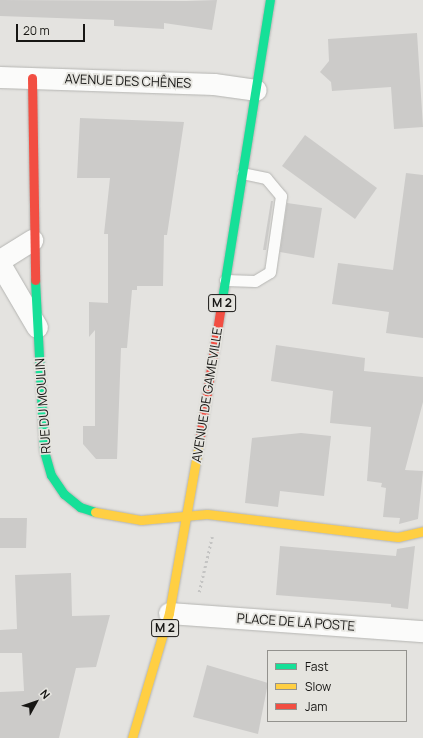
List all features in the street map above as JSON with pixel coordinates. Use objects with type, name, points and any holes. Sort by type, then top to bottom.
[{"type":"street","name":"AVENUE DE GAMEVILLE","points":[[132,738],[169,613],[188,516],[270,0]]},
{"type":"street","name":"AVENUE DES CHÊNES","points":[[0,77],[214,84],[256,90]]},
{"type":"street","name":"RUE DU MOULIN","points":[[32,78],[32,240],[44,451],[51,475],[64,494],[80,507],[103,515],[141,520],[188,516]]},
{"type":"street","points":[[0,260],[32,240]]},
{"type":"street","name":"RUE DU MOULIN","points":[[0,264],[8,293],[37,327]]},
{"type":"street","points":[[188,516],[221,515],[398,537],[423,531]]},
{"type":"street","name":"PLACE DE LA POSTE","points":[[169,613],[423,631]]},
{"type":"lane","points":[[225,280],[255,281],[270,272],[281,196],[266,178],[243,173]]},
{"type":"building","points":[[0,0],[217,0],[212,30],[164,23],[164,29],[114,26],[114,20],[0,16]]},
{"type":"building","points":[[417,33],[423,127],[394,129],[391,87],[332,91],[331,82],[320,72],[329,61],[328,39]]},
{"type":"building","points":[[80,118],[184,122],[167,235],[164,235],[163,286],[137,286],[137,290],[132,290],[127,348],[121,348],[117,459],[96,459],[83,444],[83,426],[95,426],[95,330],[89,337],[89,302],[108,303],[108,234],[104,234],[110,178],[77,178]]},
{"type":"building","points":[[305,135],[377,188],[355,219],[282,166]]},
{"type":"building","points":[[406,173],[423,175],[423,338],[386,333],[389,312],[332,304],[338,263],[393,270]]},
{"type":"building","points":[[271,201],[273,201],[266,250],[263,250]]},
{"type":"building","points":[[287,203],[322,208],[314,258],[280,252]]},
{"type":"building","points":[[276,345],[365,358],[364,371],[423,377],[423,402],[405,470],[423,471],[418,519],[399,524],[400,518],[383,517],[386,488],[381,487],[382,483],[367,481],[371,427],[330,423],[333,391],[271,381]]},
{"type":"building","points":[[301,433],[331,436],[324,496],[280,491],[278,507],[245,503],[252,438]]},
{"type":"building","points":[[0,518],[27,518],[26,548],[0,548]]},
{"type":"building","points":[[280,546],[396,556],[397,549],[415,546],[408,609],[391,607],[391,604],[276,595]]},
{"type":"building","points":[[71,573],[72,616],[110,615],[96,667],[76,668],[59,738],[0,738],[0,692],[24,691],[22,653],[0,653],[0,630],[17,629],[15,575]]},
{"type":"building","points":[[207,665],[267,683],[258,734],[193,717]]},
{"type":"traffic: fast","points":[[222,299],[270,0]]},
{"type":"traffic: fast","points":[[35,280],[44,451],[51,475],[64,494],[80,507],[95,512]]},
{"type":"traffic: slow","points":[[132,738],[169,613],[199,443]]},
{"type":"traffic: slow","points":[[95,512],[141,520],[207,514],[398,537],[423,531]]},
{"type":"traffic: jam","points":[[32,78],[35,280]]},
{"type":"traffic: jam","points":[[199,443],[222,299]]}]
